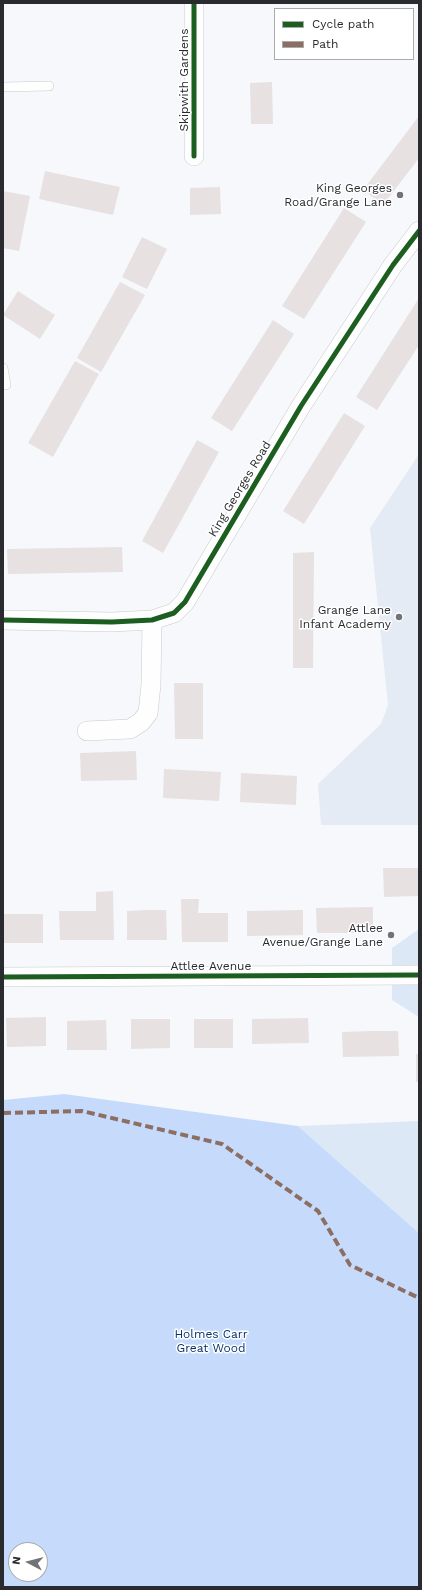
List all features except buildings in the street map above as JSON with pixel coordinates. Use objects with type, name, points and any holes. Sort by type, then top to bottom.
[{"type":"street","name":"Skipwith Gardens","points":[[194,3],[194,156]]},
{"type":"street","name":"King Georges Road","points":[[3,620],[112,622],[152,620],[174,613],[185,602],[301,406],[393,265],[419,231]]},
{"type":"street","points":[[87,731],[130,729],[142,722],[148,713],[151,685],[152,620]]},
{"type":"street","name":"Attlee Avenue","points":[[3,977],[419,975]]},
{"type":"lane","points":[[3,87],[49,86]]},
{"type":"lane","points":[[3,368],[6,385]]},
{"type":"shaded area","name":"Grange Lane Infant Academy","points":[[419,454],[419,825],[321,825],[318,784],[381,724],[388,705],[370,528]]},
{"type":"shaded area","points":[[419,929],[419,1017],[392,1000],[392,948]]},
{"type":"shaded area","points":[[419,1121],[419,1233],[298,1126]]},
{"type":"green space","name":"Holmes Carr Great Wood","points":[[64,1094],[298,1126],[419,1233],[419,1587],[3,1587],[3,1100]]},
{"type":"marked path","points":[[3,1113],[82,1111],[222,1144],[318,1211],[350,1265],[419,1298]]},
{"type":"cycle path","points":[[194,3],[194,156]]},
{"type":"cycle path","points":[[3,620],[112,622],[152,620],[174,613],[185,602],[301,406],[393,265],[419,231]]},
{"type":"cycle path","points":[[3,977],[419,975]]},
{"type":"place","name":"King Georges Road/Grange Lane","points":[[400,195]]},
{"type":"place","name":"Grange Lane Infant Academy","points":[[399,617]]},
{"type":"place","name":"Attlee Avenue/Grange Lane","points":[[391,935]]}]
